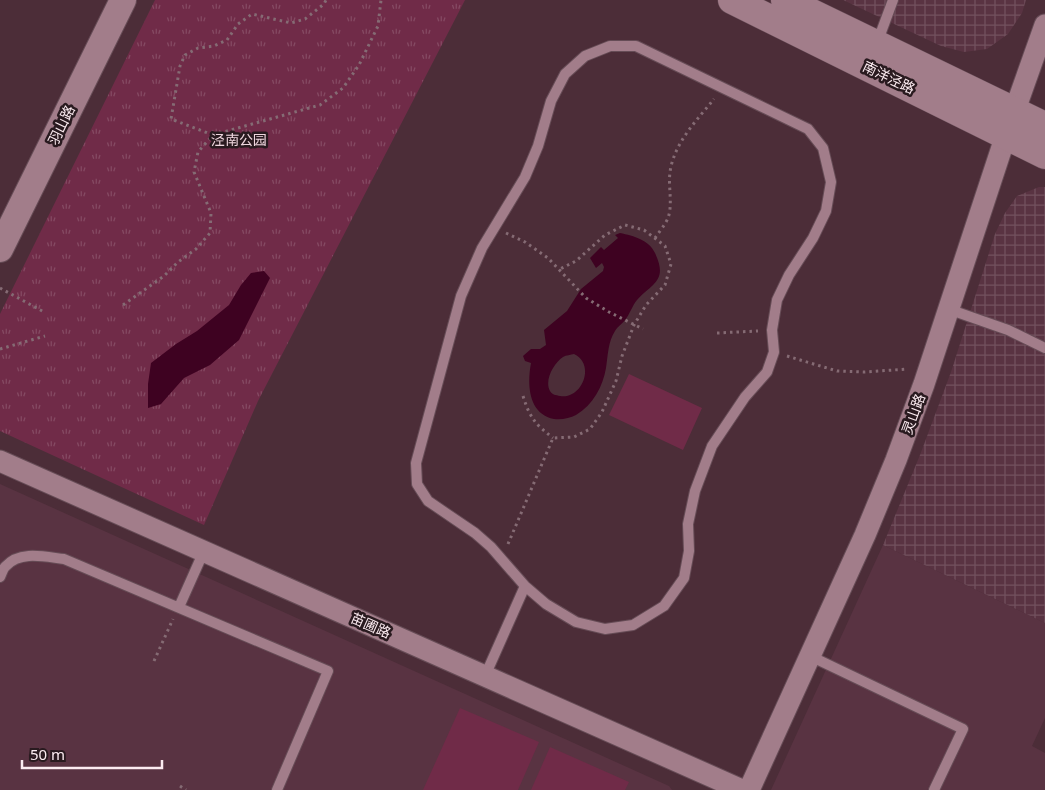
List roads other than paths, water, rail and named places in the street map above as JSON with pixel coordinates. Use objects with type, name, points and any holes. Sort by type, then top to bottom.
[{"type":"main road","name":"南洋泾路","points":[[732,0],[1010,123],[1045,126]]},
{"type":"main road","name":"南洋泾路","points":[[785,0],[877,44],[1010,123],[1045,154]]},
{"type":"street","name":"羽山路","points":[[0,249],[123,0]]},
{"type":"street","name":"灵山路","points":[[749,790],[865,536],[896,460],[1045,25]]},
{"type":"street","name":"苗圃路","points":[[0,461],[742,790]]},
{"type":"lane","points":[[877,44],[893,0]]},
{"type":"lane","points":[[610,46],[636,46],[808,129],[823,148],[830,182],[826,211],[813,238],[789,275],[777,300],[772,330],[774,352],[767,372],[745,396],[712,446],[694,490],[688,524],[689,551],[684,578],[664,606],[633,625],[605,629],[576,622],[546,604],[525,586],[475,533],[428,501],[418,484],[416,463],[461,296],[482,248],[525,177],[538,146],[551,101],[565,74],[586,56],[610,46]]},
{"type":"lane","points":[[948,309],[1008,330],[1045,348]]},
{"type":"lane","points":[[179,607],[204,551]]},
{"type":"lane","points":[[0,577],[5,566],[16,558],[30,555],[64,559],[328,671],[278,790]]},
{"type":"lane","points":[[485,676],[525,586]]},
{"type":"lane","points":[[810,656],[964,729],[934,790]]},
{"type":"park label","name":"泾南公园","points":[[239,139]]}]
